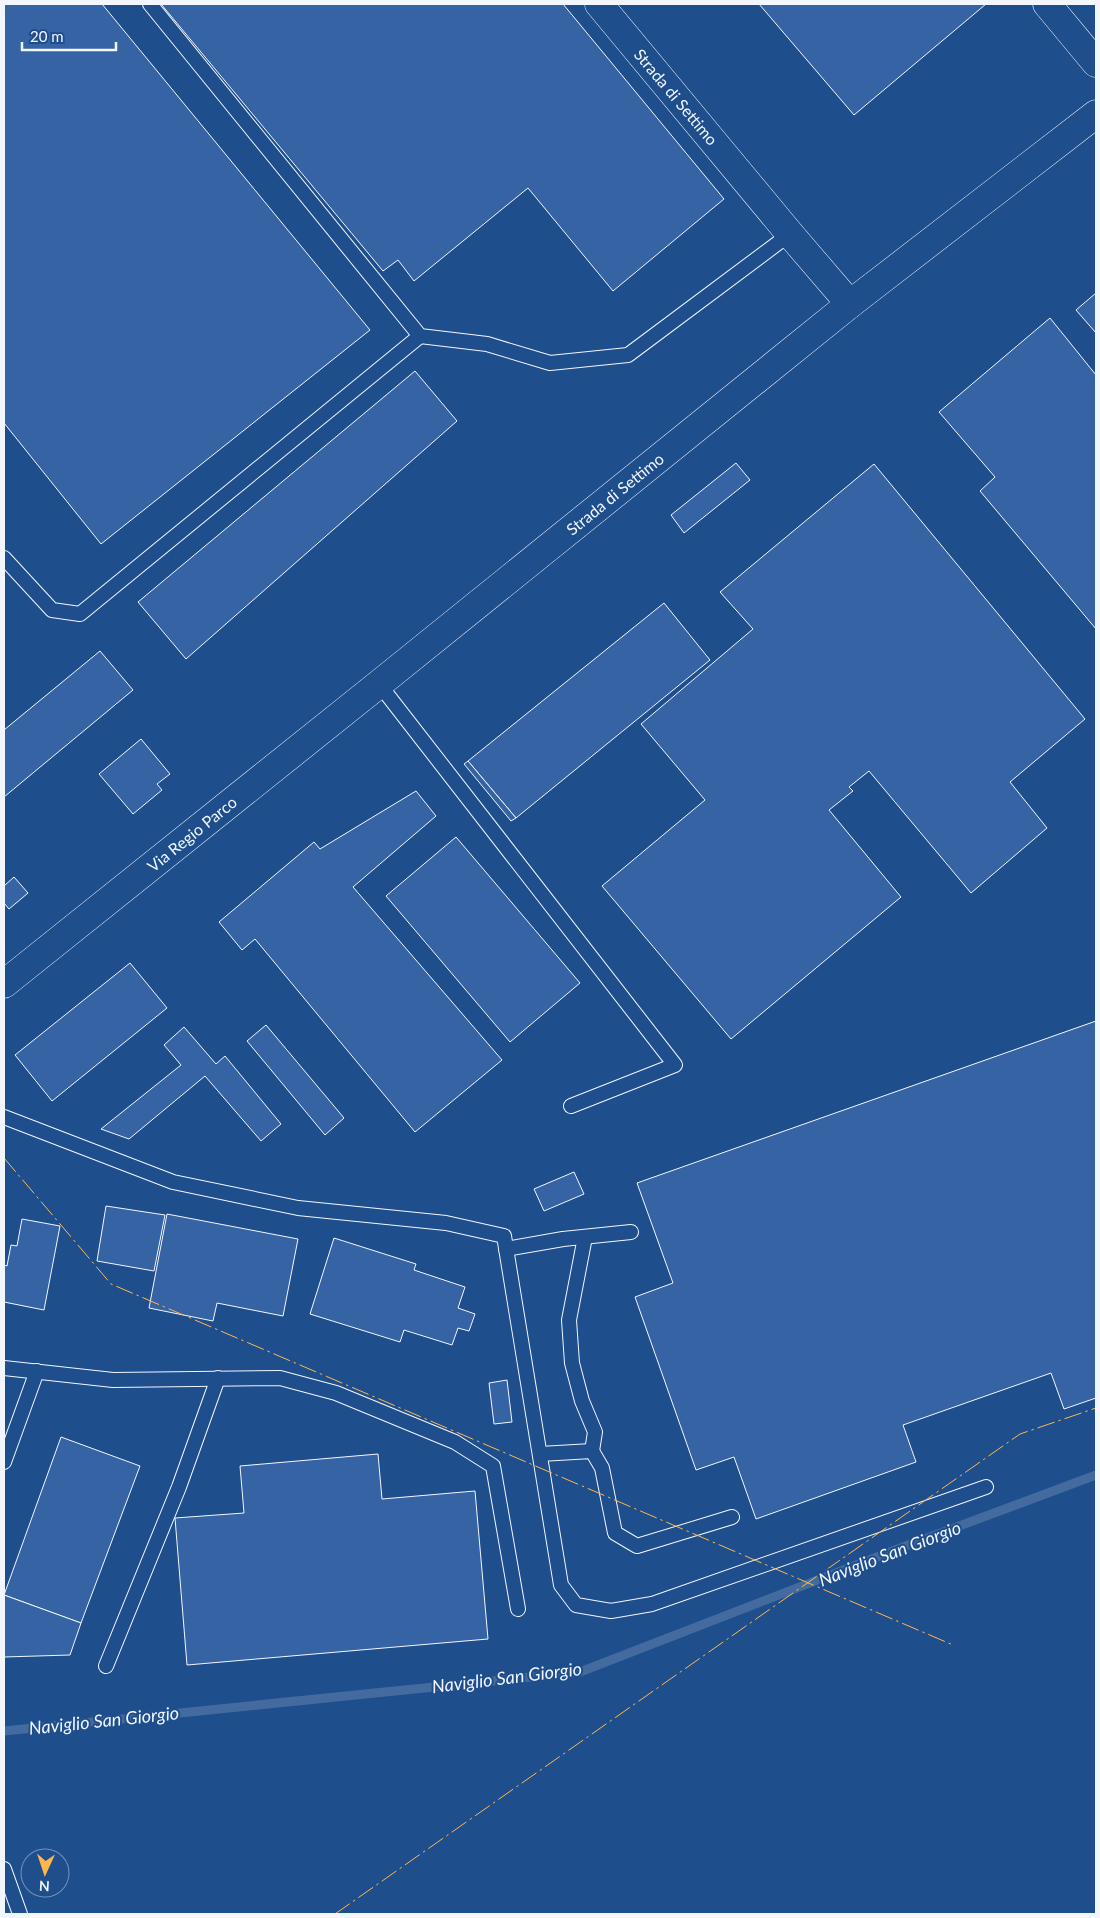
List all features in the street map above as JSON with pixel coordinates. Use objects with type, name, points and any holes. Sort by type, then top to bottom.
[{"type":"street","name":"Strada di Settimo","points":[[599,4],[850,304]]},
{"type":"street","points":[[1047,4],[1096,63]]},
{"type":"street","name":"Strada di Settimo","points":[[379,684],[850,304],[1096,114]]},
{"type":"street","name":"Via Regio Parco","points":[[4,984],[379,684]]},
{"type":"lane","points":[[150,4],[420,336],[487,344],[550,363],[628,355],[790,234]]},
{"type":"lane","points":[[4,558],[52,610],[80,614],[420,336]]},
{"type":"lane","points":[[379,684],[572,929],[675,1065],[571,1106]]},
{"type":"lane","points":[[4,1117],[172,1182],[298,1208],[446,1223],[504,1236],[561,1585],[576,1605],[611,1611],[652,1604],[986,1487]]},
{"type":"lane","points":[[506,1249],[631,1232]]},
{"type":"lane","points":[[586,1237],[569,1320],[572,1363],[582,1401],[595,1432],[592,1451],[602,1468],[615,1533],[637,1546],[732,1518]]},
{"type":"lane","points":[[4,1368],[113,1380],[280,1378],[336,1393],[455,1442],[493,1466],[518,1609]]},
{"type":"lane","points":[[4,1462],[37,1371]]},
{"type":"lane","points":[[106,1666],[179,1488],[218,1378]]},
{"type":"lane","points":[[540,1454],[592,1451]]},
{"type":"lane","points":[[4,1870],[20,1914]]},
{"type":"building","points":[[4,4],[102,4],[370,330],[101,544],[4,423]]},
{"type":"building","points":[[161,4],[563,4],[724,199],[613,291],[528,188],[414,281],[398,260],[383,271]]},
{"type":"building","points":[[759,4],[986,4],[854,115]]},
{"type":"building","points":[[1096,293],[1096,333],[1076,310]]},
{"type":"building","points":[[1050,318],[1096,375],[1096,629],[980,491],[995,477],[939,412]]},
{"type":"building","points":[[415,371],[457,421],[186,659],[138,602]]},
{"type":"building","points":[[736,463],[750,480],[684,533],[671,515]]},
{"type":"building","points":[[874,464],[1085,719],[1010,782],[1047,828],[971,893],[869,771],[849,787],[853,791],[829,810],[901,897],[731,1039],[602,886],[705,800],[641,724],[753,629],[720,592]]},
{"type":"building","points":[[664,603],[710,660],[516,818],[468,761]]},
{"type":"building","points":[[100,651],[133,690],[4,797],[4,730]]},
{"type":"building","points":[[141,739],[170,774],[157,784],[162,790],[133,814],[99,774]]},
{"type":"building","points":[[468,761],[516,818],[511,821],[464,764]]},
{"type":"building","points":[[416,791],[436,816],[353,887],[502,1060],[415,1132],[255,939],[242,950],[219,922],[314,842],[320,849]]},
{"type":"building","points":[[456,837],[580,983],[510,1042],[386,896]]},
{"type":"building","points":[[14,877],[28,893],[9,909],[4,903],[4,886]]},
{"type":"building","points":[[130,963],[167,1008],[52,1101],[15,1055]]},
{"type":"building","points":[[1096,1021],[1096,1398],[1064,1409],[1051,1373],[903,1425],[916,1462],[756,1519],[734,1457],[696,1470],[635,1297],[673,1283],[637,1183]]},
{"type":"building","points":[[266,1025],[344,1118],[325,1135],[247,1041]]},
{"type":"building","points":[[184,1027],[216,1064],[225,1056],[281,1124],[261,1141],[205,1076],[129,1139],[101,1129],[181,1065],[164,1045]]},
{"type":"building","points":[[574,1172],[584,1194],[544,1211],[534,1189]]},
{"type":"building","points":[[106,1206],[165,1215],[154,1271],[97,1261]]},
{"type":"building","points":[[167,1214],[298,1239],[283,1316],[217,1303],[213,1321],[149,1308]]},
{"type":"building","points":[[22,1219],[60,1226],[44,1310],[4,1302],[4,1265],[7,1266],[11,1245],[17,1246]]},
{"type":"building","points":[[334,1238],[416,1264],[414,1270],[465,1287],[458,1308],[475,1314],[469,1331],[458,1328],[452,1345],[404,1330],[400,1342],[310,1314]]},
{"type":"building","points":[[507,1380],[512,1422],[494,1424],[489,1383]]},
{"type":"building","points":[[61,1437],[140,1466],[81,1623],[4,1595]]},
{"type":"building","points":[[378,1454],[382,1499],[475,1491],[488,1639],[187,1665],[175,1518],[244,1513],[240,1466]]},
{"type":"building","points":[[4,1595],[81,1623],[70,1655],[4,1657]]},
{"type":"waterway","name":"Naviglio San Giorgio","points":[[4,1731],[580,1672],[895,1550],[1096,1475]]},
{"type":"power","points":[[4,1158],[111,1284],[953,1645]]},
{"type":"power","points":[[335,1914],[1020,1434],[1096,1408]]}]
